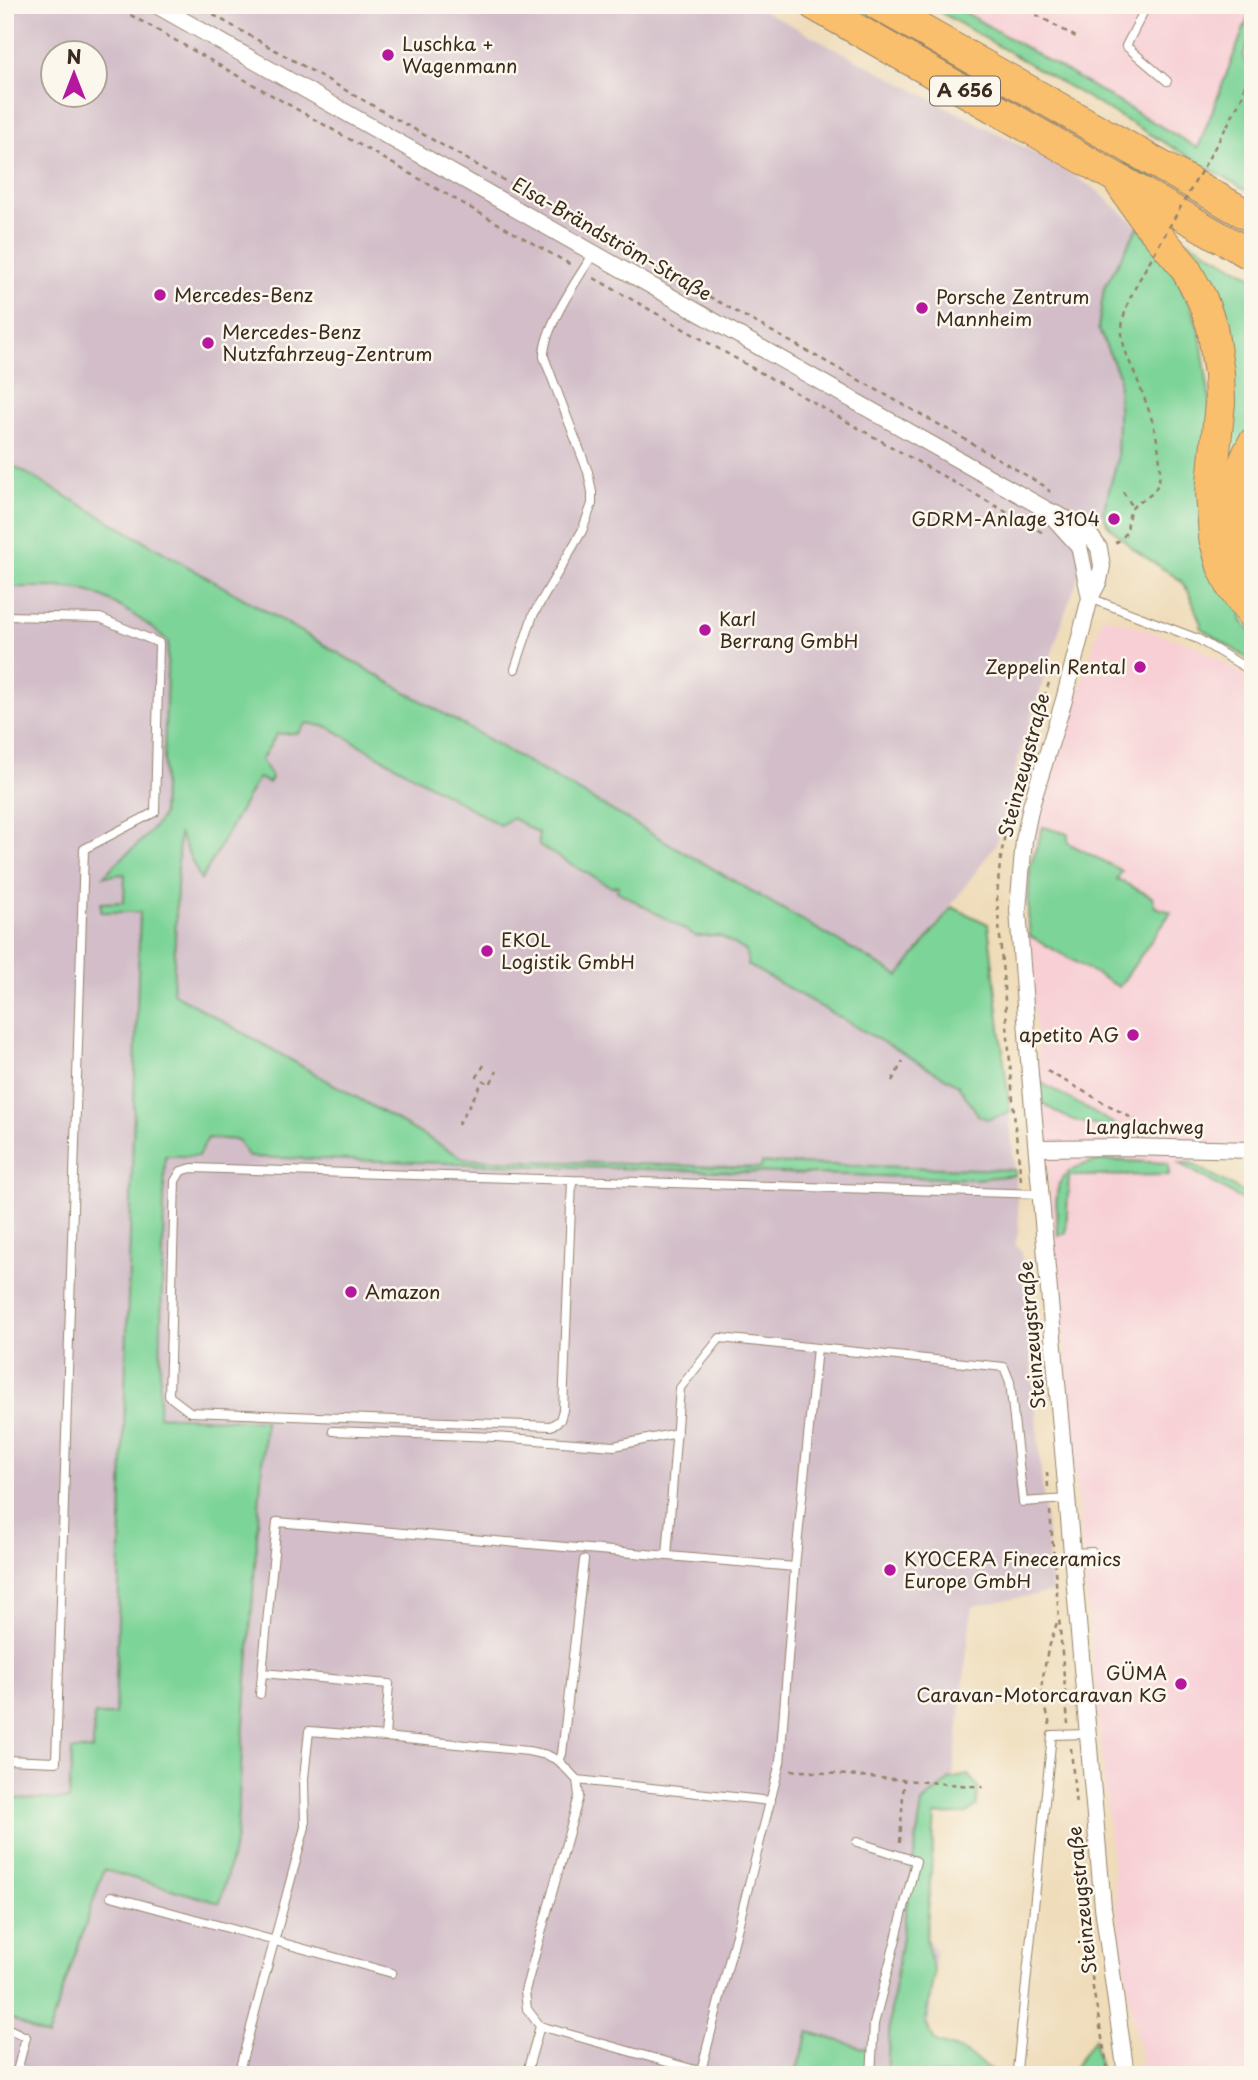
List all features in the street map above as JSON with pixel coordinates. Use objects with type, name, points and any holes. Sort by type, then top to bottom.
[{"type":"highway","name":"A 656","points":[[814,5],[1253,256]]},
{"type":"highway","name":"A 656","points":[[878,5],[1253,218]]},
{"type":"highway","points":[[1115,177],[1144,220],[1184,266],[1202,299],[1212,327],[1218,357],[1220,403],[1211,492],[1214,538],[1232,588],[1253,616]]},
{"type":"highway","points":[[1253,443],[1239,475],[1235,517],[1239,543],[1253,578]]},
{"type":"street","name":"Elsa-Brändström-Straße","points":[[156,5],[1047,510],[1079,546],[1090,598]]},
{"type":"street","name":"Steinzeugstraße","points":[[1090,598],[1064,700],[1031,806],[1024,841],[1018,910],[1102,1907],[1126,2075]]},
{"type":"street","name":"Langlachweg","points":[[1037,1148],[1253,1150]]},
{"type":"lane","points":[[1147,5],[1126,46],[1167,80]]},
{"type":"lane","points":[[514,669],[533,615],[582,531],[592,504],[588,472],[544,357],[544,346],[551,327],[594,253]]},
{"type":"lane","points":[[1090,598],[1198,639],[1253,672]]},
{"type":"lane","points":[[5,616],[100,618],[159,643],[155,812],[84,849],[56,1762],[5,1760]]},
{"type":"lane","points":[[572,1181],[563,1410],[560,1420],[551,1426],[190,1412],[169,1396],[175,1181],[181,1171],[192,1168],[1041,1194]]},
{"type":"lane","points":[[667,1556],[680,1388],[720,1338],[1004,1367],[1010,1382],[1023,1502],[1067,1499]]},
{"type":"lane","points":[[701,2071],[779,1769],[795,1567],[817,1348]]},
{"type":"lane","points":[[333,1431],[496,1437],[614,1446],[677,1433]]},
{"type":"lane","points":[[260,1694],[276,1522],[795,1567]]},
{"type":"lane","points":[[1071,1553],[1092,1552]]},
{"type":"lane","points":[[559,1761],[562,1754],[584,1560]]},
{"type":"lane","points":[[262,1674],[389,1684],[385,1737]]},
{"type":"lane","points":[[238,2075],[305,1827],[304,1778],[309,1731],[528,1751],[559,1761],[577,1780],[579,1796],[525,1992],[527,2009],[540,2026],[713,2075]]},
{"type":"lane","points":[[1017,2070],[1052,1735],[1087,1734]]},
{"type":"lane","points":[[577,1780],[771,1801]]},
{"type":"lane","points":[[857,1842],[916,1861],[874,2024],[871,2075]]},
{"type":"lane","points":[[111,1896],[392,1973]]},
{"type":"lane","points":[[526,2075],[540,2026]]},
{"type":"lane","points":[[5,2027],[26,2037],[16,2075]]},
{"type":"path","points":[[195,5],[957,434],[1046,487],[1051,494]]},
{"type":"path","points":[[1019,5],[1076,37]]},
{"type":"path","points":[[1111,545],[1123,539],[1129,529],[1129,516],[1133,507],[1155,490],[1160,476],[1159,446],[1154,426],[1126,354],[1122,334],[1124,316],[1144,271],[1242,97],[1253,48]]},
{"type":"path","points":[[1123,492],[1133,507]]},
{"type":"path","points":[[1029,1061],[1155,1131],[1171,1148]]},
{"type":"path","points":[[892,1081],[903,1062]]},
{"type":"path","points":[[484,1065],[477,1077],[483,1081],[490,1084],[497,1071]]},
{"type":"path","points":[[457,1125],[483,1081]]},
{"type":"path","points":[[1052,1735],[1041,1689],[1047,1654],[1059,1616]]},
{"type":"path","points":[[779,1769],[983,1787]]},
{"type":"path","points":[[898,1856],[904,1780]]},
{"type":"shaded area","points":[[5,5],[753,5],[1048,160],[1095,189],[1138,227],[1104,288],[1098,328],[1119,375],[1117,461],[1103,512],[1066,610],[1018,759],[996,844],[900,975],[1002,1059],[1018,1207],[1019,1230],[1015,1244],[1021,1250],[1052,1592],[972,1606],[951,1796],[938,1795],[909,1913],[936,1951],[924,2075],[5,2075]]},
{"type":"shaded area","points":[[952,5],[1253,5],[1253,12],[1198,148]]},
{"type":"shaded area","points":[[1103,616],[1193,645],[1253,680],[1253,1158],[1181,1163],[1253,1206],[1253,2075],[1144,2075],[1131,2010],[1116,1901],[1026,917],[1028,867],[1043,808]]},
{"type":"green space","points":[[839,5],[855,5],[1058,125],[1040,119]]},
{"type":"green space","points":[[928,5],[952,5],[1198,148],[1253,5],[1253,30],[1243,57],[1253,75],[1253,194]]},
{"type":"green space","points":[[1125,162],[1253,232],[1253,242],[1135,172],[1124,164]]},
{"type":"green space","points":[[1138,227],[1169,262],[1200,333],[1242,622],[1253,631],[1253,662],[1200,627],[1189,593],[1180,580],[1132,548],[1107,524],[1103,512],[1117,461],[1119,375],[1098,328],[1104,288]]},
{"type":"green space","points":[[1176,234],[1253,277],[1253,429],[1232,568],[1228,419]]},
{"type":"green space","points":[[5,461],[899,976],[952,907],[988,924],[1010,1113],[988,1119],[979,1116],[958,1085],[748,965],[746,951],[720,936],[696,936],[617,891],[618,886],[613,888],[539,846],[538,833],[512,818],[500,825],[328,727],[307,723],[298,733],[277,734],[261,760],[272,778],[269,783],[258,778],[201,880],[179,833],[173,993],[465,1159],[761,1168],[762,1163],[1015,1170],[1015,1175],[975,1179],[249,1157],[238,1140],[208,1138],[198,1156],[165,1156],[159,1416],[265,1421],[236,1838],[220,1903],[104,1870],[47,2037],[5,2016],[5,1798],[69,1800],[72,1750],[93,1750],[94,1715],[115,1715],[140,912],[101,912],[101,903],[124,902],[125,874],[104,876],[150,833],[162,816],[168,642],[151,627],[93,593],[64,588],[5,587]]},
{"type":"green space","points":[[1043,827],[1068,834],[1068,843],[1122,871],[1117,879],[1152,897],[1155,907],[1171,912],[1119,987],[1030,936],[1030,867]]},
{"type":"green space","points":[[1040,1082],[1123,1129],[1090,1124],[1060,1114],[1041,1101]]},
{"type":"green space","points":[[1103,1160],[1168,1163],[1169,1175],[1069,1176],[1066,1233],[1058,1235],[1056,1205],[1060,1184],[1073,1169]]},
{"type":"green space","points":[[1179,1163],[1191,1163],[1253,1198],[1253,1206]]},
{"type":"green space","points":[[968,1775],[978,1787],[977,1806],[965,1814],[935,1815],[926,1940],[934,1974],[925,2022],[935,2042],[960,2050],[1000,2075],[887,2075],[890,2016],[922,1803],[950,1779]]},
{"type":"green space","points":[[809,2032],[867,2049],[868,2075],[808,2075],[796,2072]]},
{"type":"green space","points":[[1094,2039],[1101,2075],[1071,2075],[1072,2071]]},
{"type":"place","name":"Luschka + Wagenmann","points":[[388,55]]},
{"type":"place","name":"Mercedes-Benz","points":[[160,295]]},
{"type":"place","name":"Porsche Zentrum Mannheim","points":[[922,308]]},
{"type":"place","name":"Mercedes-Benz Nutzfahrzeug-Zentrum","points":[[208,343]]},
{"type":"place","name":"GDRM-Anlage 3104","points":[[1114,519]]},
{"type":"place","name":"Karl Berrang GmbH","points":[[705,630]]},
{"type":"place","name":"Zeppelin Rental","points":[[1140,667]]},
{"type":"place","name":"EKOL Logistik GmbH","points":[[487,951]]},
{"type":"place","name":"apetito AG","points":[[1133,1035]]},
{"type":"place","name":"Amazon","points":[[351,1292]]},
{"type":"place","name":"KYOCERA Fineceramics Europe GmbH","points":[[890,1570]]},
{"type":"place","name":"GÜMA Caravan-Motorcaravan KG","points":[[1181,1684]]}]
